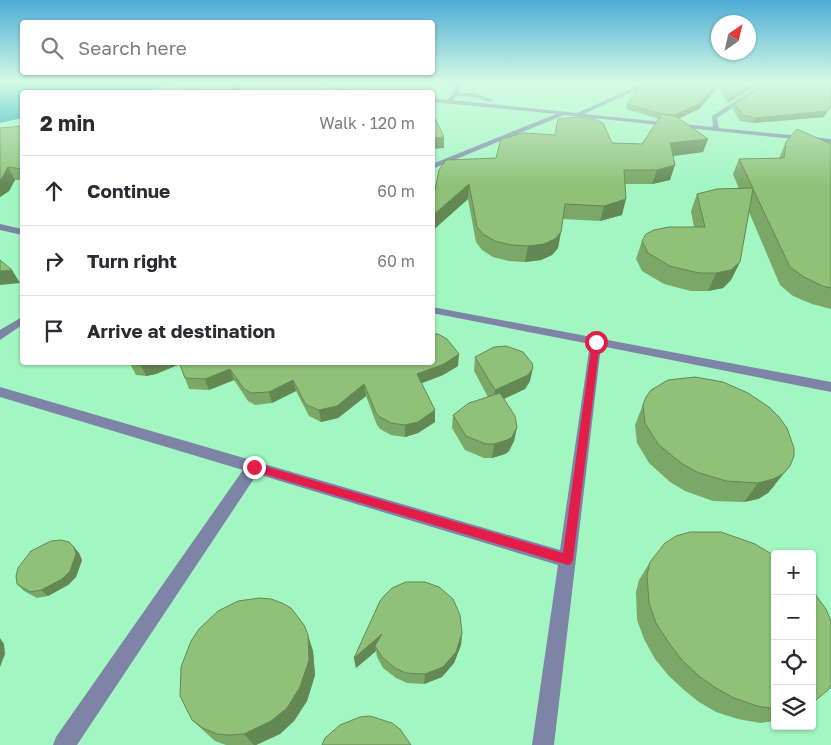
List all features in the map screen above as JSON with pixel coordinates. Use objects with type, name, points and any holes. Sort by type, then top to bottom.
[{"type":"lane","points":[[435,166],[560,116]]},
{"type":"lane","points":[[584,116],[831,141]]},
{"type":"lane","points":[[716,116],[714,117],[716,129]]},
{"type":"lane","points":[[0,227],[20,232]]},
{"type":"lane","points":[[435,311],[831,387]]},
{"type":"lane","points":[[0,336],[20,321]]},
{"type":"lane","points":[[543,745],[596,342]]},
{"type":"lane","points":[[0,392],[568,560]]},
{"type":"lane","points":[[64,745],[254,467]]},
{"type":"water","points":[[0,116],[20,116],[20,118],[0,123]]},
{"type":"building","points":[[661,116],[675,116],[708,139],[670,143],[675,165],[657,170],[624,170],[626,199],[604,206],[565,204],[561,232],[555,239],[544,244],[528,246],[511,245],[495,241],[483,234],[477,227],[469,184],[435,213],[435,190],[439,170],[446,160],[496,158],[501,139],[524,133],[555,135],[558,119],[576,117],[594,119],[603,123],[612,143],[642,144]]},
{"type":"building","points":[[746,116],[778,116],[755,118]]},
{"type":"building","points":[[435,118],[444,137],[435,138]]},
{"type":"building","points":[[20,126],[20,169],[8,167],[0,180],[0,128]]},
{"type":"building","points":[[797,129],[831,144],[831,288],[804,277],[790,267],[753,189],[740,262],[731,270],[716,273],[699,273],[670,266],[648,253],[642,241],[646,234],[654,230],[669,227],[705,227],[697,194],[717,189],[753,188],[739,159],[784,158],[786,142]]},
{"type":"building","points":[[0,260],[12,270],[0,271]]},
{"type":"building","points":[[435,334],[447,339],[459,354],[444,364],[417,374],[435,410],[418,422],[405,425],[391,423],[376,413],[364,384],[337,406],[319,410],[306,405],[293,380],[269,392],[251,393],[244,389],[230,369],[205,379],[185,378],[180,365],[435,365]]},
{"type":"building","points":[[506,346],[523,352],[532,363],[533,368],[528,375],[495,390],[475,357],[494,347]]},
{"type":"building","points":[[695,377],[723,382],[748,393],[769,407],[779,417],[787,428],[794,448],[794,456],[790,466],[783,474],[758,483],[726,481],[697,472],[681,463],[658,444],[645,423],[643,405],[646,397],[651,390],[668,380]]},
{"type":"building","points":[[500,393],[515,416],[517,427],[512,437],[494,444],[486,444],[466,436],[453,415],[469,403]]},
{"type":"building","points":[[690,532],[721,532],[755,544],[771,554],[771,708],[757,706],[734,698],[699,676],[682,660],[656,623],[649,603],[647,575],[650,562],[665,543],[676,536]]},
{"type":"building","points":[[61,540],[69,542],[74,547],[76,554],[70,571],[62,579],[41,590],[30,592],[17,584],[18,568],[31,551],[51,541]]},
{"type":"building","points":[[406,582],[425,582],[439,587],[453,599],[460,615],[462,633],[456,652],[443,667],[425,674],[406,673],[395,668],[382,657],[375,646],[382,634],[354,658],[380,601],[392,588]]},
{"type":"building","points":[[816,595],[826,609],[831,621],[831,686],[816,700]]},
{"type":"building","points":[[260,598],[271,599],[291,608],[304,625],[308,635],[309,660],[300,687],[287,708],[271,721],[244,734],[217,734],[203,728],[192,720],[180,696],[181,667],[191,641],[199,629],[218,611],[238,601]]},
{"type":"building","points":[[370,716],[392,723],[400,729],[411,745],[322,745],[325,738],[340,725],[360,717]]},
{"type":"route","points":[[254,467],[568,560],[596,342]]}]
